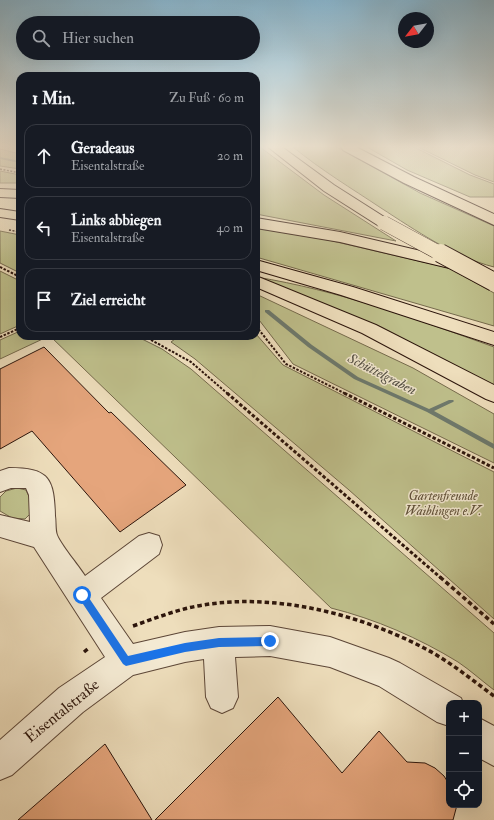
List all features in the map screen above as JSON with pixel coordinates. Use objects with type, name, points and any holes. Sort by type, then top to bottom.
[{"type":"highway","points":[[324,185],[384,223],[494,282]]},
{"type":"highway","points":[[420,185],[494,220]]},
{"type":"highway","points":[[0,187],[16,186]]},
{"type":"highway","points":[[0,193],[16,194]]},
{"type":"highway","points":[[0,212],[16,215]]},
{"type":"highway","points":[[260,224],[340,238],[494,274]]},
{"type":"highway","points":[[260,266],[354,293],[494,339]]},
{"type":"highway","points":[[260,283],[370,329],[494,394]]},
{"type":"street","points":[[0,482],[9,478],[28,478],[35,481],[40,487],[42,494],[43,537],[126,661]]},
{"type":"street","points":[[0,526],[43,537]]},
{"type":"street","points":[[82,595],[149,545]]},
{"type":"street","name":"Eisentalstraße","points":[[0,763],[71,700],[126,661],[219,642],[270,641],[330,652],[389,674],[446,708]]},
{"type":"street","points":[[219,642],[222,697]]},
{"type":"street","points":[[480,736],[494,749]]},
{"type":"path","points":[[0,267],[16,275]]},
{"type":"path","points":[[0,337],[16,330]]},
{"type":"path","points":[[260,331],[286,364],[494,468]]},
{"type":"path","points":[[152,340],[191,362],[494,624]]},
{"type":"green space","points":[[260,185],[311,185],[396,241],[260,215]]},
{"type":"green space","points":[[346,185],[406,185],[494,226],[494,267],[464,257],[450,250],[421,234]]},
{"type":"green space","points":[[443,185],[494,185],[494,197],[470,197]]},
{"type":"green space","points":[[260,229],[328,240],[449,268],[494,293],[494,326],[260,258]]},
{"type":"green space","points":[[0,231],[16,234],[16,271],[0,263]]},
{"type":"green space","points":[[0,271],[16,279],[16,327],[0,334]]},
{"type":"green space","points":[[260,278],[316,289],[346,297],[406,316],[494,347],[494,388],[339,310]]},
{"type":"green space","points":[[260,296],[413,368],[494,414],[494,463],[293,364],[260,321]]},
{"type":"green space","points":[[16,333],[16,340],[40,340],[0,359],[0,340]]},
{"type":"green space","name":"Gartenfreunde Waiblingen e.V.","points":[[260,339],[283,365],[494,472],[494,619],[349,490],[195,359],[171,342],[174,340],[260,340]]},
{"type":"green space","points":[[54,340],[144,340],[162,349],[191,369],[494,633],[494,690],[467,668],[428,645],[396,630],[347,612],[331,608]]},
{"type":"green space","points":[[17,488],[26,490],[30,499],[31,513],[25,519],[12,518],[0,511],[0,497],[6,491]]},
{"type":"building","points":[[44,347],[109,413],[111,412],[186,485],[120,532],[32,431],[0,449],[0,369]]},
{"type":"building","points":[[278,697],[342,773],[379,731],[407,762],[425,763],[435,768],[444,776],[446,779],[446,808],[456,808],[453,820],[155,820]]},
{"type":"building","points":[[105,744],[152,820],[18,820]]},
{"type":"waterway","name":"Schüttelgraben","points":[[267,311],[310,346],[356,378],[429,411]]},
{"type":"waterway","points":[[429,411],[451,401]]},
{"type":"waterway","name":"Schüttelgraben","points":[[429,411],[494,447]]},
{"type":"route","points":[[82,595],[126,661],[219,642],[270,641]]}]
